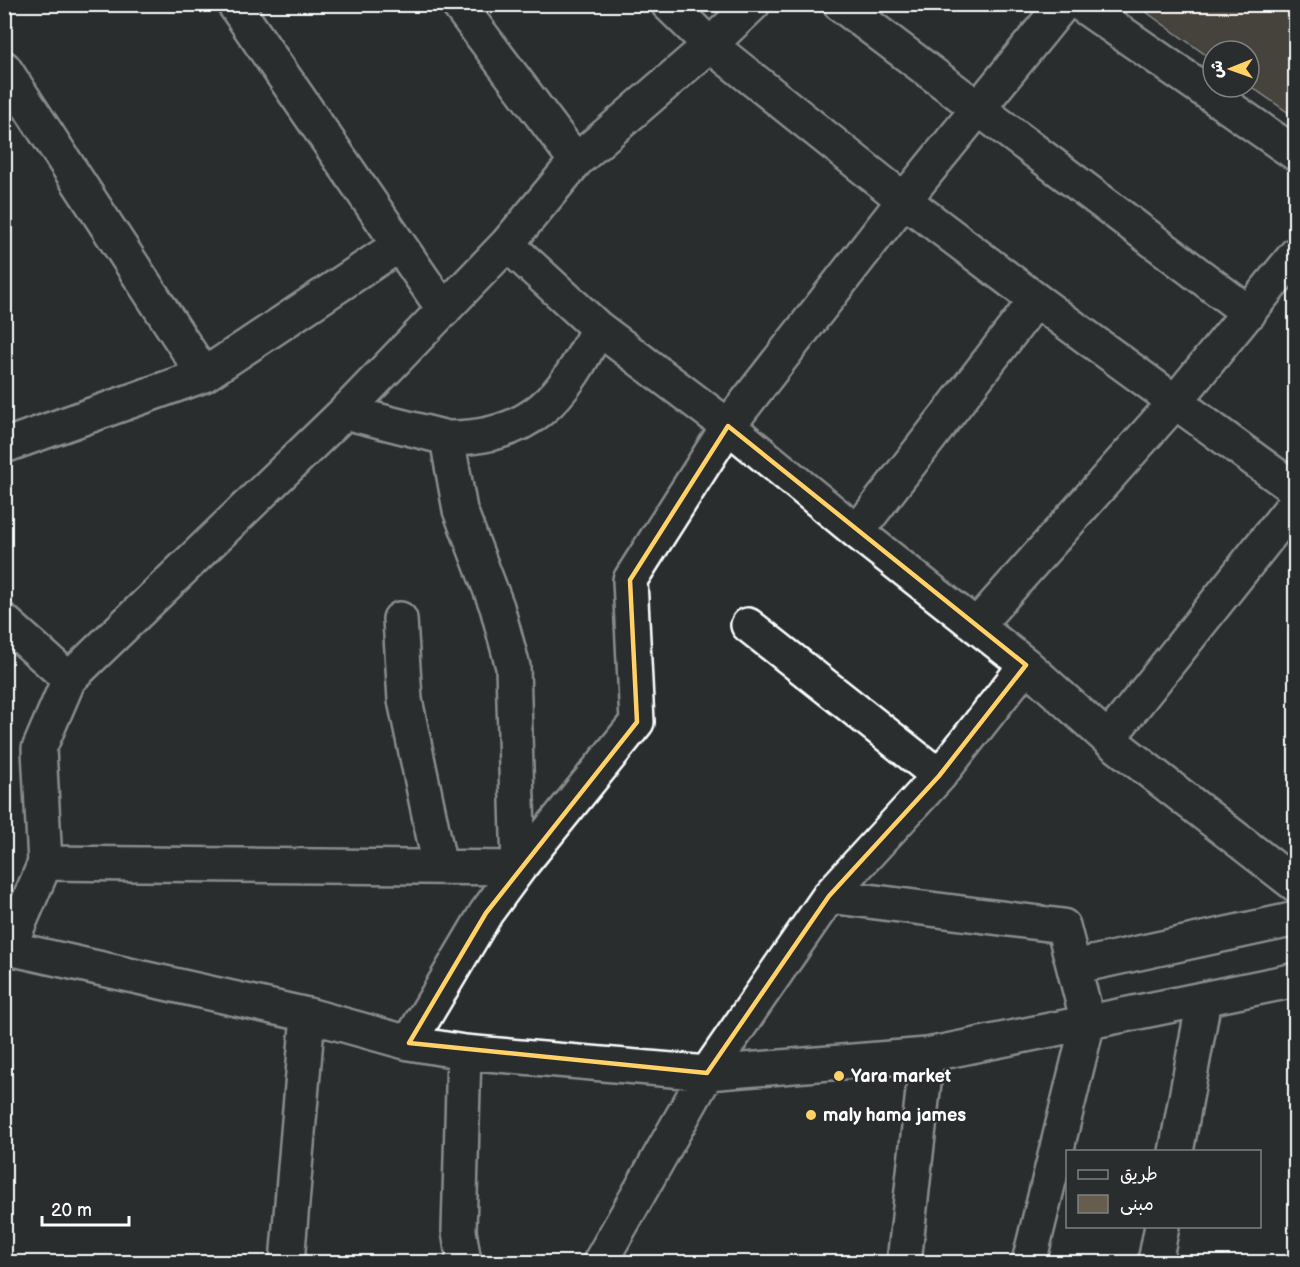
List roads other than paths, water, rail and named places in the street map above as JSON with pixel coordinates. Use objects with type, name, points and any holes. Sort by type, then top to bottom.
[{"type":"street","points":[[234,4],[444,310]]},
{"type":"street","points":[[458,4],[576,161]]},
{"type":"street","points":[[668,4],[710,45],[904,200],[1036,300],[1296,490]]},
{"type":"street","points":[[753,4],[710,45],[576,161],[507,244],[345,412],[69,679],[39,750],[45,863],[7,947],[308,1014],[409,1043],[464,1052],[707,1073],[927,1055],[1296,980]]},
{"type":"street","points":[[840,4],[1249,313]]},
{"type":"street","points":[[409,1043],[486,913],[519,868],[636,722],[630,580],[728,426],[904,200],[1063,4]]},
{"type":"street","points":[[1080,4],[1296,154]]},
{"type":"street","points":[[4,68],[204,375]]},
{"type":"street","points":[[507,244],[598,328],[728,426],[857,532],[1026,665],[1108,739],[1296,885]]},
{"type":"street","points":[[4,446],[204,375],[399,245]]},
{"type":"street","points":[[976,626],[1175,402],[1296,254]]},
{"type":"street","points":[[857,532],[1036,300]]},
{"type":"street","points":[[345,412],[447,438],[488,436],[515,426],[538,412],[564,388],[598,328]]},
{"type":"street","points":[[447,438],[460,510],[497,607],[513,667],[519,868]]},
{"type":"street","points":[[1108,739],[1296,502]]},
{"type":"street","points":[[400,619],[405,700],[440,867]]},
{"type":"street","points":[[4,621],[69,679]]},
{"type":"street","points":[[748,625],[939,776]]},
{"type":"street","points":[[600,1263],[707,1073],[829,896],[939,776],[1026,665]]},
{"type":"street","points":[[45,863],[519,868]]},
{"type":"street","points":[[829,896],[1063,926],[1088,1022],[1029,1263]]},
{"type":"street","points":[[1074,967],[1296,919]]},
{"type":"street","points":[[1176,1150],[1204,1000]]},
{"type":"street","points":[[287,1263],[308,1014]]},
{"type":"street","points":[[464,1052],[459,1232],[464,1263]]},
{"type":"street","points":[[904,1263],[927,1055]]},
{"type":"street","points":[[1155,1263],[1162,1228]]},
{"type":"place","name":"Yara market","points":[[839,1076]]},
{"type":"place","name":"maly hama james","points":[[811,1115]]}]
